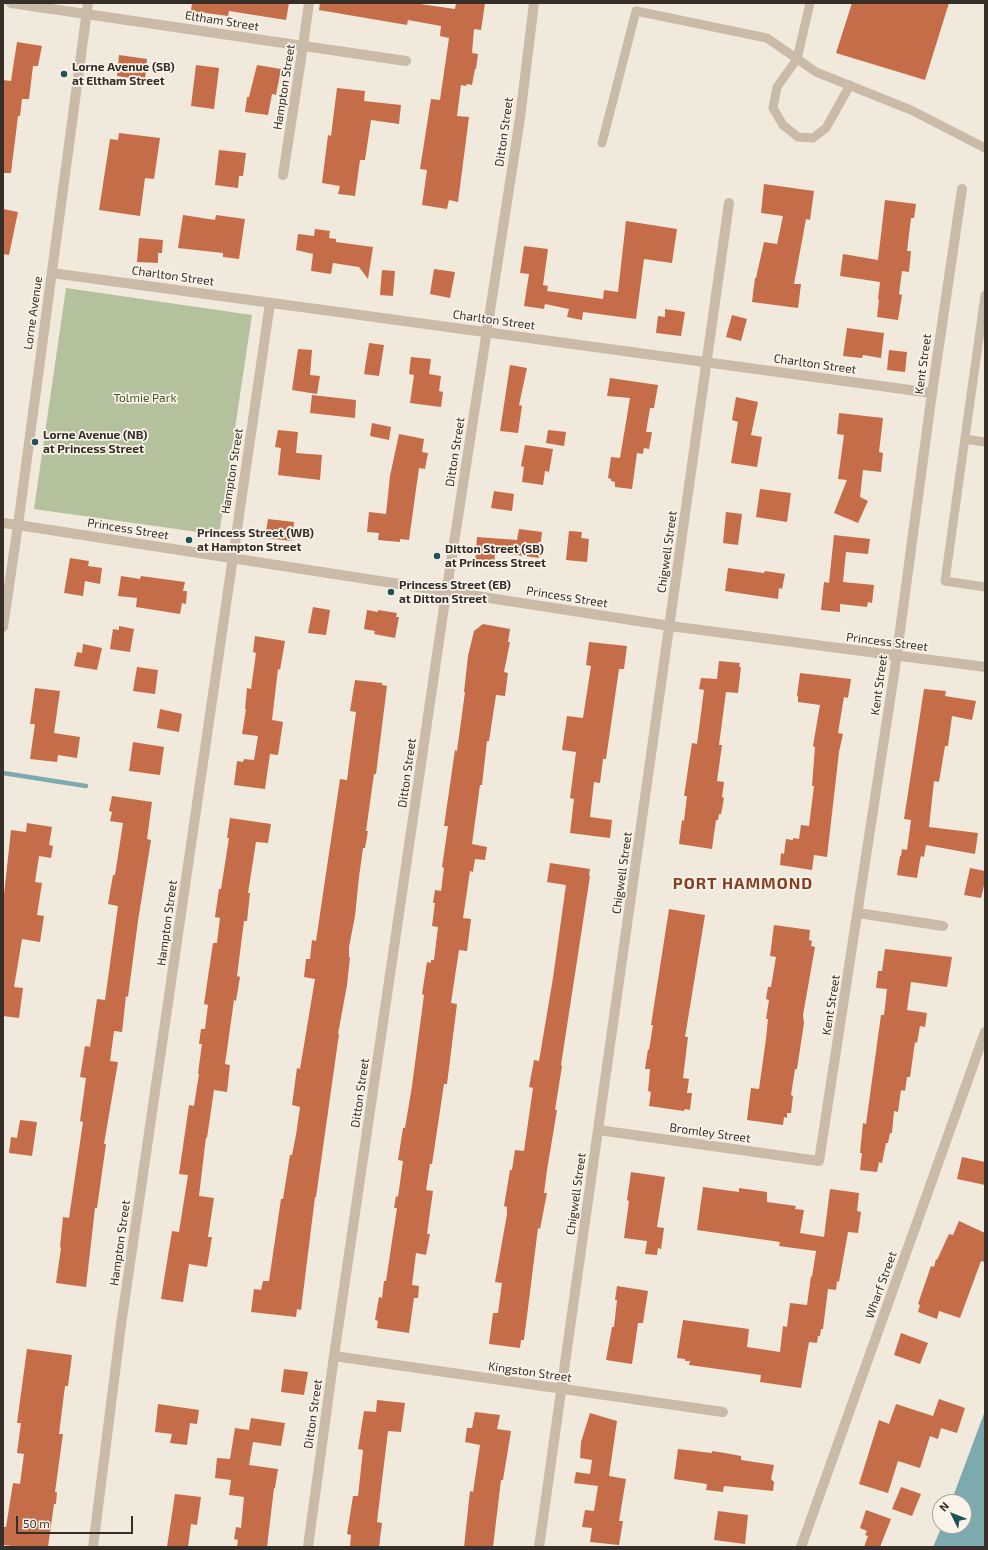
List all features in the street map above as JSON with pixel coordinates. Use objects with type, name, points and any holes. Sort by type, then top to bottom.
[{"type":"street","name":"Eltham Street","points":[[11,3],[406,61]]},
{"type":"street","name":"Lorne Avenue","points":[[3,627],[88,3]]},
{"type":"street","name":"Hampton Street","points":[[283,175],[309,3]]},
{"type":"street","name":"Ditton Street","points":[[308,1547],[334,1356],[446,591],[520,118],[534,3]]},
{"type":"street","name":"Kent Street","points":[[819,1161],[897,656],[932,393],[962,189]]},
{"type":"street","name":"Chigwell Street","points":[[539,1547],[729,203]]},
{"type":"street","name":"Charlton Street","points":[[52,273],[932,393]]},
{"type":"street","name":"Hampton Street","points":[[92,1547],[121,1325],[270,303]]},
{"type":"street","name":"Princess Street","points":[[3,523],[670,626],[985,667]]},
{"type":"street","points":[[858,913],[943,926]]},
{"type":"street","name":"Wharf Street","points":[[801,1547],[985,1032]]},
{"type":"street","name":"Bromley Street","points":[[598,1130],[819,1161]]},
{"type":"street","name":"Kingston Street","points":[[334,1356],[722,1412]]},
{"type":"lane","points":[[810,3],[797,59],[776,87],[773,108],[783,125],[798,137],[813,138],[826,128],[850,85]]},
{"type":"lane","points":[[602,143],[636,11],[767,38],[816,72],[911,110],[985,148]]},
{"type":"lane","points":[[985,295],[945,581],[985,587]]},
{"type":"lane","points":[[965,439],[985,442]]},
{"type":"green space","name":"Tolmie Park","points":[[66,288],[252,315],[219,535],[34,509]]},
{"type":"water","points":[[985,1411],[985,1547],[933,1547],[939,1534],[972,1534],[972,1494],[954,1494]]},
{"type":"building","points":[[192,3],[289,3],[286,20],[229,11],[228,16],[191,11]]},
{"type":"building","points":[[320,3],[413,3],[455,9],[456,3],[485,3],[481,30],[474,29],[472,53],[478,54],[472,85],[461,85],[457,116],[469,117],[458,202],[449,200],[447,209],[422,205],[427,170],[420,169],[431,99],[440,100],[449,38],[440,36],[441,26],[408,20],[407,25],[319,10]]},
{"type":"building","points":[[852,3],[949,3],[925,80],[836,53]]},
{"type":"building","points":[[17,42],[42,46],[38,66],[33,66],[29,99],[22,99],[20,116],[18,116],[11,173],[3,173],[3,80],[11,81]]},
{"type":"building","points":[[119,55],[147,59],[145,80],[117,76]]},
{"type":"building","points":[[196,65],[219,68],[214,109],[191,106]]},
{"type":"building","points":[[257,65],[281,69],[276,95],[272,94],[268,115],[245,112],[247,97],[249,97]]},
{"type":"building","points":[[337,88],[365,91],[364,101],[401,105],[399,124],[371,120],[365,160],[360,160],[355,196],[338,194],[340,186],[322,183],[328,135],[331,136]]},
{"type":"building","points":[[119,133],[160,138],[154,179],[145,178],[140,216],[99,210],[110,139],[118,140]]},
{"type":"building","points":[[219,150],[246,153],[243,176],[239,176],[238,188],[215,185]]},
{"type":"building","points":[[764,184],[814,191],[810,220],[806,219],[794,284],[801,284],[798,308],[752,302],[755,278],[764,242],[777,244],[783,216],[761,213]]},
{"type":"building","points":[[885,200],[916,204],[914,218],[911,218],[907,251],[911,251],[909,272],[902,271],[899,294],[902,295],[898,320],[877,317],[880,282],[840,276],[843,254],[878,260]]},
{"type":"building","points":[[3,209],[18,212],[9,255],[3,254]]},
{"type":"building","points":[[183,215],[215,220],[216,215],[245,219],[239,259],[223,257],[223,253],[178,248]]},
{"type":"building","points":[[626,221],[677,229],[672,263],[644,259],[636,319],[583,312],[582,320],[567,317],[569,309],[545,304],[544,309],[524,306],[529,274],[520,273],[524,246],[548,249],[543,285],[548,286],[547,291],[603,299],[604,290],[618,292]]},
{"type":"building","points":[[315,229],[330,231],[329,238],[336,239],[336,242],[373,247],[368,279],[359,267],[333,263],[331,274],[311,271],[313,254],[296,250],[298,234],[314,236]]},
{"type":"building","points":[[139,238],[163,240],[162,253],[158,253],[158,263],[137,262]]},
{"type":"building","points":[[434,269],[455,272],[450,298],[430,294]]},
{"type":"building","points":[[382,270],[395,271],[393,296],[380,295]]},
{"type":"building","points":[[665,309],[685,312],[681,336],[656,333],[658,316],[665,317]]},
{"type":"building","points":[[732,315],[747,319],[741,341],[726,337]]},
{"type":"building","points":[[847,328],[884,333],[881,358],[863,355],[862,358],[843,356]]},
{"type":"building","points":[[369,343],[384,345],[379,376],[364,374]]},
{"type":"building","points":[[298,349],[312,350],[310,375],[320,376],[317,394],[292,390]]},
{"type":"building","points":[[889,350],[907,352],[905,372],[887,370]]},
{"type":"building","points":[[411,357],[431,359],[429,374],[441,376],[439,391],[443,392],[441,407],[410,403],[414,375],[409,374]]},
{"type":"building","points":[[510,365],[527,368],[519,405],[522,406],[518,433],[500,431]]},
{"type":"building","points":[[610,378],[658,385],[654,408],[650,408],[646,432],[652,432],[649,449],[644,448],[643,454],[637,453],[632,489],[615,487],[615,482],[608,478],[611,457],[620,458],[630,398],[607,396]]},
{"type":"building","points":[[312,395],[356,400],[355,418],[310,413]]},
{"type":"building","points":[[736,397],[758,402],[751,435],[762,437],[757,467],[731,463],[738,422],[732,420]]},
{"type":"building","points":[[839,413],[883,418],[879,452],[883,453],[881,472],[863,470],[860,497],[868,501],[858,523],[834,513],[847,480],[838,479],[844,435],[837,434]]},
{"type":"building","points":[[372,423],[391,427],[389,440],[370,436]]},
{"type":"building","points":[[278,430],[298,432],[296,453],[322,455],[320,480],[278,475],[281,448],[275,447]]},
{"type":"building","points":[[548,430],[566,432],[564,446],[546,443]]},
{"type":"building","points":[[399,434],[424,439],[422,452],[428,453],[425,469],[419,468],[409,540],[400,539],[400,542],[378,540],[379,533],[367,532],[369,512],[386,514],[390,476]]},
{"type":"building","points":[[525,445],[553,449],[549,472],[545,471],[543,485],[522,482],[524,467],[521,466]]},
{"type":"building","points":[[760,489],[791,493],[787,522],[756,517]]},
{"type":"building","points":[[494,491],[514,494],[512,511],[491,508]]},
{"type":"building","points":[[726,512],[742,514],[738,545],[723,543]]},
{"type":"building","points":[[268,519],[294,522],[292,541],[265,538]]},
{"type":"building","points":[[519,529],[542,532],[539,558],[495,552],[494,567],[475,565],[477,537],[517,540]]},
{"type":"building","points":[[569,531],[582,532],[581,538],[589,539],[587,562],[566,560]]},
{"type":"building","points":[[834,535],[870,539],[868,554],[846,552],[843,582],[874,585],[872,603],[868,602],[867,607],[840,604],[840,612],[821,610],[824,582],[829,583]]},
{"type":"building","points":[[70,558],[89,561],[88,566],[102,568],[100,584],[85,581],[83,596],[64,593]]},
{"type":"building","points":[[728,568],[764,573],[765,571],[785,574],[782,589],[779,588],[778,599],[725,591]]},
{"type":"building","points":[[121,576],[140,579],[141,576],[185,582],[183,591],[187,591],[186,604],[182,603],[180,614],[136,607],[137,598],[118,596]]},
{"type":"building","points":[[313,607],[330,610],[326,635],[308,633]]},
{"type":"building","points":[[367,610],[397,613],[396,617],[399,617],[395,638],[374,634],[375,631],[364,629]]},
{"type":"building","points":[[483,624],[510,629],[508,642],[510,642],[504,672],[508,673],[505,696],[496,695],[489,741],[487,741],[482,785],[480,785],[472,844],[487,847],[485,860],[475,859],[473,872],[470,871],[463,918],[471,919],[467,951],[459,950],[451,1003],[457,1004],[447,1084],[444,1084],[432,1164],[430,1164],[426,1190],[433,1191],[427,1234],[430,1234],[426,1255],[416,1253],[412,1285],[419,1286],[418,1298],[414,1298],[409,1333],[377,1328],[378,1321],[375,1320],[379,1297],[382,1298],[384,1281],[386,1281],[397,1208],[394,1208],[396,1196],[398,1197],[403,1161],[398,1160],[412,1086],[427,962],[431,963],[431,960],[434,960],[438,927],[432,926],[435,903],[433,903],[435,890],[441,891],[444,868],[442,867],[448,826],[444,826],[455,750],[457,751],[468,656],[474,631]]},
{"type":"building","points":[[119,626],[134,629],[130,652],[110,649],[113,629],[119,630]]},
{"type":"building","points":[[255,636],[285,641],[280,670],[278,669],[272,720],[283,722],[278,755],[270,754],[265,789],[234,785],[237,761],[243,762],[244,759],[254,760],[258,736],[242,734],[246,709],[247,688],[251,689],[256,653],[253,652]]},
{"type":"building","points":[[589,642],[627,646],[624,669],[619,669],[606,759],[603,759],[600,783],[594,782],[590,817],[612,820],[610,838],[570,833],[574,799],[570,798],[576,752],[562,750],[567,716],[583,718],[591,666],[586,665]]},
{"type":"building","points":[[83,644],[102,648],[97,670],[74,666],[77,652],[82,653]]},
{"type":"building","points":[[719,661],[740,663],[739,667],[741,667],[738,693],[726,692],[719,745],[722,745],[717,781],[724,782],[722,797],[724,798],[721,814],[719,814],[718,820],[716,820],[712,849],[679,844],[682,820],[684,821],[687,796],[684,796],[692,743],[697,744],[704,690],[699,689],[701,678],[717,679]]},
{"type":"building","points":[[137,667],[158,670],[155,694],[133,691]]},
{"type":"building","points":[[800,673],[851,679],[848,698],[844,697],[838,733],[843,734],[839,752],[827,857],[814,855],[812,870],[780,865],[781,853],[784,854],[786,839],[799,839],[801,825],[809,826],[814,786],[812,786],[815,747],[813,746],[820,705],[798,702],[797,696]]},
{"type":"building","points":[[355,680],[382,683],[382,685],[387,686],[376,774],[374,774],[366,831],[368,831],[365,848],[363,848],[355,916],[349,947],[350,957],[347,985],[338,1034],[301,1310],[297,1309],[296,1317],[251,1312],[254,1289],[261,1290],[263,1281],[269,1281],[281,1199],[283,1199],[290,1155],[292,1155],[296,1135],[300,1107],[292,1105],[297,1068],[300,1069],[315,979],[304,977],[306,959],[310,959],[312,940],[316,941],[340,779],[347,780],[356,712],[350,711]]},
{"type":"building","points":[[35,688],[60,691],[54,733],[80,737],[77,758],[58,755],[57,762],[30,759],[35,724],[30,724]]},
{"type":"building","points":[[924,689],[946,691],[945,696],[976,701],[972,720],[952,716],[948,746],[945,746],[939,782],[934,781],[929,827],[978,833],[975,854],[926,845],[924,857],[921,856],[917,878],[897,875],[902,849],[907,850],[911,820],[904,819]]},
{"type":"building","points":[[160,709],[182,714],[179,732],[157,728]]},
{"type":"building","points":[[133,742],[164,747],[160,775],[129,771]]},
{"type":"building","points":[[112,796],[152,802],[147,839],[151,840],[128,997],[126,996],[122,1032],[114,1031],[110,1061],[118,1062],[104,1144],[106,1144],[97,1208],[95,1208],[86,1287],[56,1283],[61,1248],[63,1217],[69,1218],[83,1122],[80,1121],[86,1078],[80,1077],[85,1046],[90,1047],[97,999],[105,1000],[118,906],[108,904],[113,875],[115,875],[123,823],[110,821],[112,812],[109,811]]},
{"type":"building","points":[[230,818],[271,824],[268,843],[256,842],[248,893],[250,893],[247,921],[244,921],[237,976],[240,977],[236,1001],[234,1000],[225,1064],[230,1065],[227,1092],[214,1090],[207,1138],[206,1137],[199,1196],[214,1198],[208,1237],[212,1237],[207,1267],[189,1264],[183,1302],[161,1299],[172,1231],[179,1232],[188,1175],[179,1174],[189,1105],[194,1106],[199,1074],[202,1044],[199,1044],[201,1029],[205,1029],[208,1005],[204,1004],[213,943],[217,943],[220,918],[215,917],[229,838],[227,838]]},
{"type":"building","points":[[27,823],[52,827],[49,845],[53,846],[51,858],[39,856],[35,882],[42,883],[37,915],[44,916],[40,942],[22,939],[14,987],[23,988],[19,1018],[3,1016],[3,904],[11,830],[26,832]]},
{"type":"building","points":[[550,863],[590,869],[590,876],[561,1065],[555,1110],[557,1110],[544,1193],[547,1193],[540,1229],[538,1228],[524,1340],[521,1340],[520,1348],[489,1344],[493,1313],[498,1313],[502,1283],[495,1282],[507,1214],[507,1207],[504,1206],[510,1170],[512,1170],[515,1150],[524,1151],[533,1088],[529,1087],[534,1060],[539,1061],[553,978],[566,885],[547,882]]},
{"type":"building","points":[[970,868],[985,871],[985,881],[981,898],[964,895]]},
{"type":"building","points":[[669,909],[705,915],[685,1037],[688,1037],[683,1078],[689,1079],[687,1093],[692,1093],[690,1110],[685,1109],[684,1111],[649,1106],[651,1092],[648,1091],[650,1069],[645,1069],[653,1025],[651,1025]]},
{"type":"building","points":[[774,925],[810,930],[809,940],[812,941],[811,946],[815,947],[803,1015],[804,1023],[797,1069],[795,1069],[791,1095],[793,1096],[791,1113],[787,1113],[787,1118],[784,1117],[783,1125],[747,1120],[751,1088],[759,1089],[766,1039],[768,1019],[766,1019],[769,1000],[766,999],[768,987],[771,987],[776,957],[770,956]]},
{"type":"building","points":[[885,949],[952,957],[947,987],[911,982],[907,1010],[927,1013],[925,1027],[920,1026],[917,1043],[915,1042],[910,1077],[907,1077],[905,1091],[901,1090],[898,1112],[894,1111],[892,1133],[890,1133],[888,1143],[886,1143],[882,1163],[879,1162],[877,1172],[860,1170],[862,1153],[860,1153],[863,1123],[866,1124],[881,1015],[884,1015],[887,989],[876,988],[878,971],[882,971]]},
{"type":"building","points":[[20,1120],[37,1122],[32,1156],[9,1153],[11,1137],[17,1138]]},
{"type":"building","points":[[962,1157],[985,1162],[985,1185],[957,1179]]},
{"type":"building","points":[[631,1172],[665,1177],[657,1227],[664,1228],[661,1249],[658,1248],[657,1255],[645,1254],[647,1241],[624,1238]]},
{"type":"building","points":[[703,1187],[739,1192],[739,1188],[767,1192],[767,1202],[796,1206],[795,1209],[804,1210],[800,1233],[824,1237],[830,1189],[859,1193],[857,1211],[861,1212],[858,1233],[848,1232],[839,1282],[837,1281],[836,1290],[828,1289],[823,1329],[821,1329],[820,1336],[818,1336],[817,1343],[809,1342],[801,1388],[760,1382],[761,1375],[689,1365],[690,1361],[677,1358],[683,1320],[749,1329],[747,1347],[780,1352],[783,1326],[787,1327],[790,1303],[807,1305],[816,1251],[779,1246],[780,1242],[697,1230]]},
{"type":"building","points":[[959,1221],[985,1233],[985,1262],[981,1261],[960,1318],[939,1311],[937,1319],[918,1312],[920,1305],[918,1304],[931,1266],[934,1267],[936,1259],[937,1260],[949,1234],[953,1235]]},
{"type":"building","points":[[617,1286],[648,1291],[643,1323],[638,1323],[632,1364],[606,1360],[612,1327],[614,1327]]},
{"type":"building","points":[[901,1333],[928,1343],[920,1364],[894,1355]]},
{"type":"building","points":[[27,1349],[72,1355],[68,1386],[65,1386],[59,1434],[63,1434],[55,1492],[57,1492],[56,1504],[54,1504],[48,1547],[3,1545],[3,1527],[6,1527],[13,1483],[20,1484],[24,1454],[17,1453],[21,1423],[17,1423]]},
{"type":"building","points":[[284,1369],[308,1372],[304,1395],[281,1392]]},
{"type":"building","points":[[939,1399],[965,1408],[957,1433],[941,1428],[938,1439],[930,1436],[920,1468],[898,1461],[888,1493],[859,1484],[879,1420],[889,1424],[896,1404],[933,1416]]},
{"type":"building","points":[[377,1400],[405,1403],[401,1432],[388,1431],[377,1522],[382,1523],[379,1547],[350,1547],[351,1535],[347,1534],[353,1496],[358,1496],[363,1450],[358,1449],[364,1411],[376,1412]]},
{"type":"building","points":[[158,1404],[199,1410],[197,1424],[190,1423],[187,1445],[170,1443],[172,1434],[155,1432]]},
{"type":"building","points":[[475,1412],[500,1415],[497,1429],[511,1431],[503,1480],[501,1480],[493,1547],[464,1547],[470,1491],[473,1492],[480,1445],[465,1442],[467,1428],[472,1428]]},
{"type":"building","points":[[590,1413],[617,1421],[609,1476],[626,1479],[619,1521],[623,1521],[619,1545],[590,1542],[592,1528],[582,1527],[585,1510],[594,1511],[598,1486],[574,1483],[576,1472],[590,1474],[592,1460],[580,1458],[581,1442]]},
{"type":"building","points":[[251,1418],[285,1423],[281,1446],[253,1442],[249,1465],[278,1469],[274,1488],[267,1547],[237,1547],[238,1540],[234,1539],[236,1527],[241,1528],[244,1497],[229,1495],[231,1480],[215,1478],[217,1458],[230,1459],[235,1428],[249,1430]]},
{"type":"building","points":[[678,1449],[725,1453],[741,1456],[741,1460],[774,1465],[771,1479],[774,1482],[773,1491],[724,1486],[723,1492],[706,1490],[707,1484],[674,1479]]},
{"type":"building","points":[[901,1487],[921,1494],[912,1516],[892,1509]]},
{"type":"building","points":[[175,1494],[201,1497],[197,1525],[191,1524],[188,1547],[167,1547]]},
{"type":"building","points":[[866,1510],[891,1519],[880,1547],[864,1547],[868,1536],[865,1535],[867,1531],[860,1528]]},
{"type":"building","points":[[718,1511],[748,1515],[745,1544],[714,1540]]},
{"type":"waterway","points":[[3,773],[86,786]]},
{"type":"place","name":"Lorne Avenue (SB) at Eltham Street","points":[[64,74]]},
{"type":"place","name":"Lorne Avenue (NB) at Princess Street","points":[[35,442]]},
{"type":"place","name":"Princess Street (WB) at Hampton Street","points":[[189,540]]},
{"type":"place","name":"Ditton Street (SB) at Princess Street","points":[[437,556]]},
{"type":"place","name":"Princess Street (EB) at Ditton Street","points":[[391,592]]},
{"type":"district","name":"PORT HAMMOND","points":[[743,884]]}]
